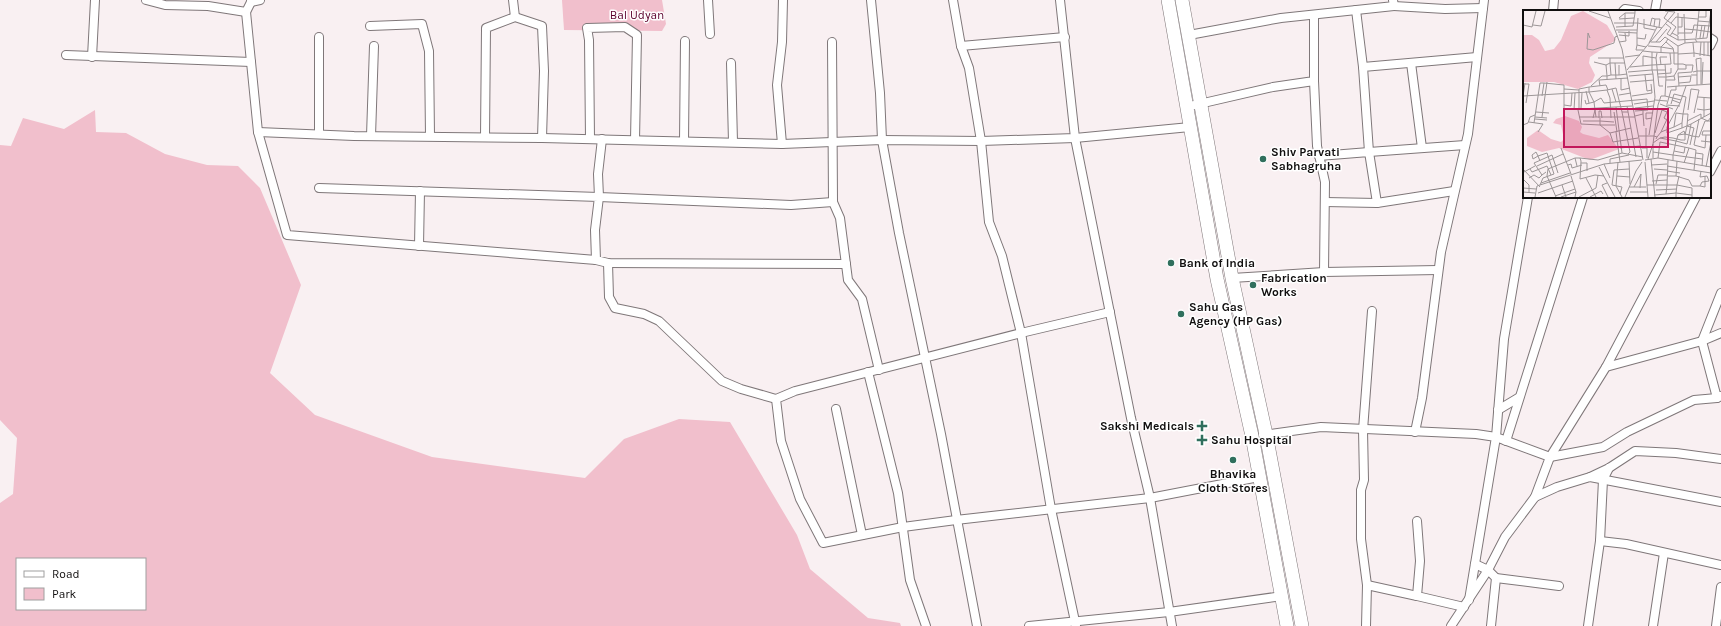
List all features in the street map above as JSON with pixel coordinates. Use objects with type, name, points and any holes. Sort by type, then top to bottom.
[{"type":"main road","points":[[1168,0],[1217,279],[1252,436],[1287,626]]},
{"type":"main road","points":[[1182,0],[1232,278],[1266,434],[1302,626]]},
{"type":"street","points":[[92,57],[94,0]]},
{"type":"street","points":[[146,0],[165,5],[174,3],[208,6],[246,12]]},
{"type":"street","points":[[260,0],[251,1],[246,12],[258,132],[287,235],[596,260],[608,263],[846,264]]},
{"type":"street","points":[[513,0],[515,17]]},
{"type":"street","points":[[708,0],[710,34]]},
{"type":"street","points":[[782,144],[777,85],[782,42],[783,0]]},
{"type":"street","points":[[871,0],[880,93],[882,140],[899,233],[941,434],[977,626]]},
{"type":"street","points":[[952,0],[961,46],[969,68],[981,141],[989,222],[1002,256],[1021,333],[1051,509],[1076,624]]},
{"type":"street","points":[[1060,0],[1075,138],[1131,418],[1150,498],[1172,626]]},
{"type":"street","points":[[1552,10],[1554,0]]},
{"type":"street","points":[[1655,10],[1656,0]]},
{"type":"street","points":[[1189,35],[1281,18],[1356,10],[1394,3],[1445,9],[1484,4],[1465,145],[1438,270],[1422,398],[1415,432]]},
{"type":"street","points":[[1624,10],[1625,8],[1634,10]]},
{"type":"street","points":[[1356,10],[1363,67],[1370,152],[1377,203]]},
{"type":"street","points":[[1314,15],[1314,81],[1319,155],[1325,182],[1324,272]]},
{"type":"street","points":[[485,137],[486,28],[515,17],[542,26],[544,71],[542,138]]},
{"type":"street","points":[[370,26],[422,24],[429,51],[430,136]]},
{"type":"street","points":[[590,139],[589,40],[587,28],[625,27],[637,35],[635,140]]},
{"type":"street","points":[[319,37],[319,134]]},
{"type":"street","points":[[961,46],[1065,37]]},
{"type":"street","points":[[684,141],[685,41]]},
{"type":"street","points":[[832,42],[834,202],[840,218],[848,280],[862,299],[879,370]]},
{"type":"street","points":[[371,136],[374,46]]},
{"type":"street","points":[[66,55],[251,62]]},
{"type":"street","points":[[1363,67],[1411,64],[1477,57]]},
{"type":"street","points":[[731,63],[733,142]]},
{"type":"street","points":[[1411,64],[1422,148]]},
{"type":"street","points":[[1186,107],[1273,87],[1314,81]]},
{"type":"street","points":[[258,132],[371,136],[602,139],[782,144],[882,140],[981,141],[1075,138],[1190,127]]},
{"type":"street","points":[[596,260],[595,230],[599,197],[598,174],[602,139]]},
{"type":"street","points":[[1319,155],[1465,145]]},
{"type":"street","points":[[1711,170],[1721,151]]},
{"type":"street","points":[[319,188],[791,205],[834,202]]},
{"type":"street","points":[[419,246],[420,191]]},
{"type":"street","points":[[1325,202],[1377,203],[1454,191]]},
{"type":"street","points":[[1467,604],[1496,437],[1504,339],[1528,198]]},
{"type":"street","points":[[1506,440],[1518,398],[1583,198]]},
{"type":"street","points":[[1452,626],[1488,570],[1505,537],[1535,497],[1550,457],[1606,367],[1695,198]]},
{"type":"street","points":[[608,263],[610,297],[616,308],[644,314],[659,321],[722,381],[742,389],[776,399],[795,391],[1021,333],[1110,312]]},
{"type":"street","points":[[1232,278],[1324,272],[1438,270]]},
{"type":"street","points":[[1252,436],[1321,427],[1476,434],[1506,440],[1550,457],[1603,447],[1627,432],[1694,400],[1719,397],[1702,341],[1721,293]]},
{"type":"street","points":[[1366,626],[1367,586],[1361,539],[1361,490],[1364,480],[1363,430],[1372,311]]},
{"type":"street","points":[[1606,367],[1702,341],[1721,333]]},
{"type":"street","points":[[868,372],[898,493],[910,580],[926,626]]},
{"type":"street","points":[[1498,410],[1518,398]]},
{"type":"street","points":[[776,399],[781,440],[797,492],[823,543],[903,527],[1150,498],[1259,477]]},
{"type":"street","points":[[836,409],[862,535]]},
{"type":"street","points":[[1535,497],[1557,487],[1590,477],[1609,468],[1635,451],[1676,453],[1721,459]]},
{"type":"street","points":[[1588,626],[1600,541],[1603,510],[1603,480],[1609,468]]},
{"type":"street","points":[[1590,477],[1721,502]]},
{"type":"street","points":[[1417,521],[1420,560],[1417,596]]},
{"type":"street","points":[[1600,541],[1626,544],[1721,565]]},
{"type":"street","points":[[1653,626],[1664,553]]},
{"type":"street","points":[[1475,564],[1488,570],[1496,578],[1559,586]]},
{"type":"street","points":[[1492,626],[1496,578]]},
{"type":"street","points":[[1367,586],[1467,604]]},
{"type":"street","points":[[1716,626],[1721,587]]},
{"type":"street","points":[[1029,626],[1076,624],[1282,596]]},
{"type":"green space","name":"Bal Udyan","points":[[562,0],[662,0],[666,24],[662,31],[564,30]]},
{"type":"green space","points":[[95,110],[96,132],[126,133],[165,154],[207,165],[238,166],[260,188],[301,285],[270,373],[315,415],[432,457],[585,478],[624,439],[679,419],[730,422],[797,535],[810,569],[868,618],[900,623],[901,626],[0,626],[0,503],[13,494],[17,438],[0,420],[0,145],[11,146],[23,118],[64,129]]},
{"type":"place","name":"Shiv Parvati Sabhagruha","points":[[1263,159]]},
{"type":"place","name":"Bank of India","points":[[1171,263]]},
{"type":"place","name":"Fabrication Works","points":[[1253,285]]},
{"type":"place","name":"Sahu Gas Agency (HP Gas)","points":[[1181,314]]},
{"type":"place","name":"Sakshi Medicals","points":[[1202,426]]},
{"type":"place","name":"Sahu Hospital","points":[[1202,440]]},
{"type":"place","name":"Bhavika Cloth Stores","points":[[1233,460]]}]
